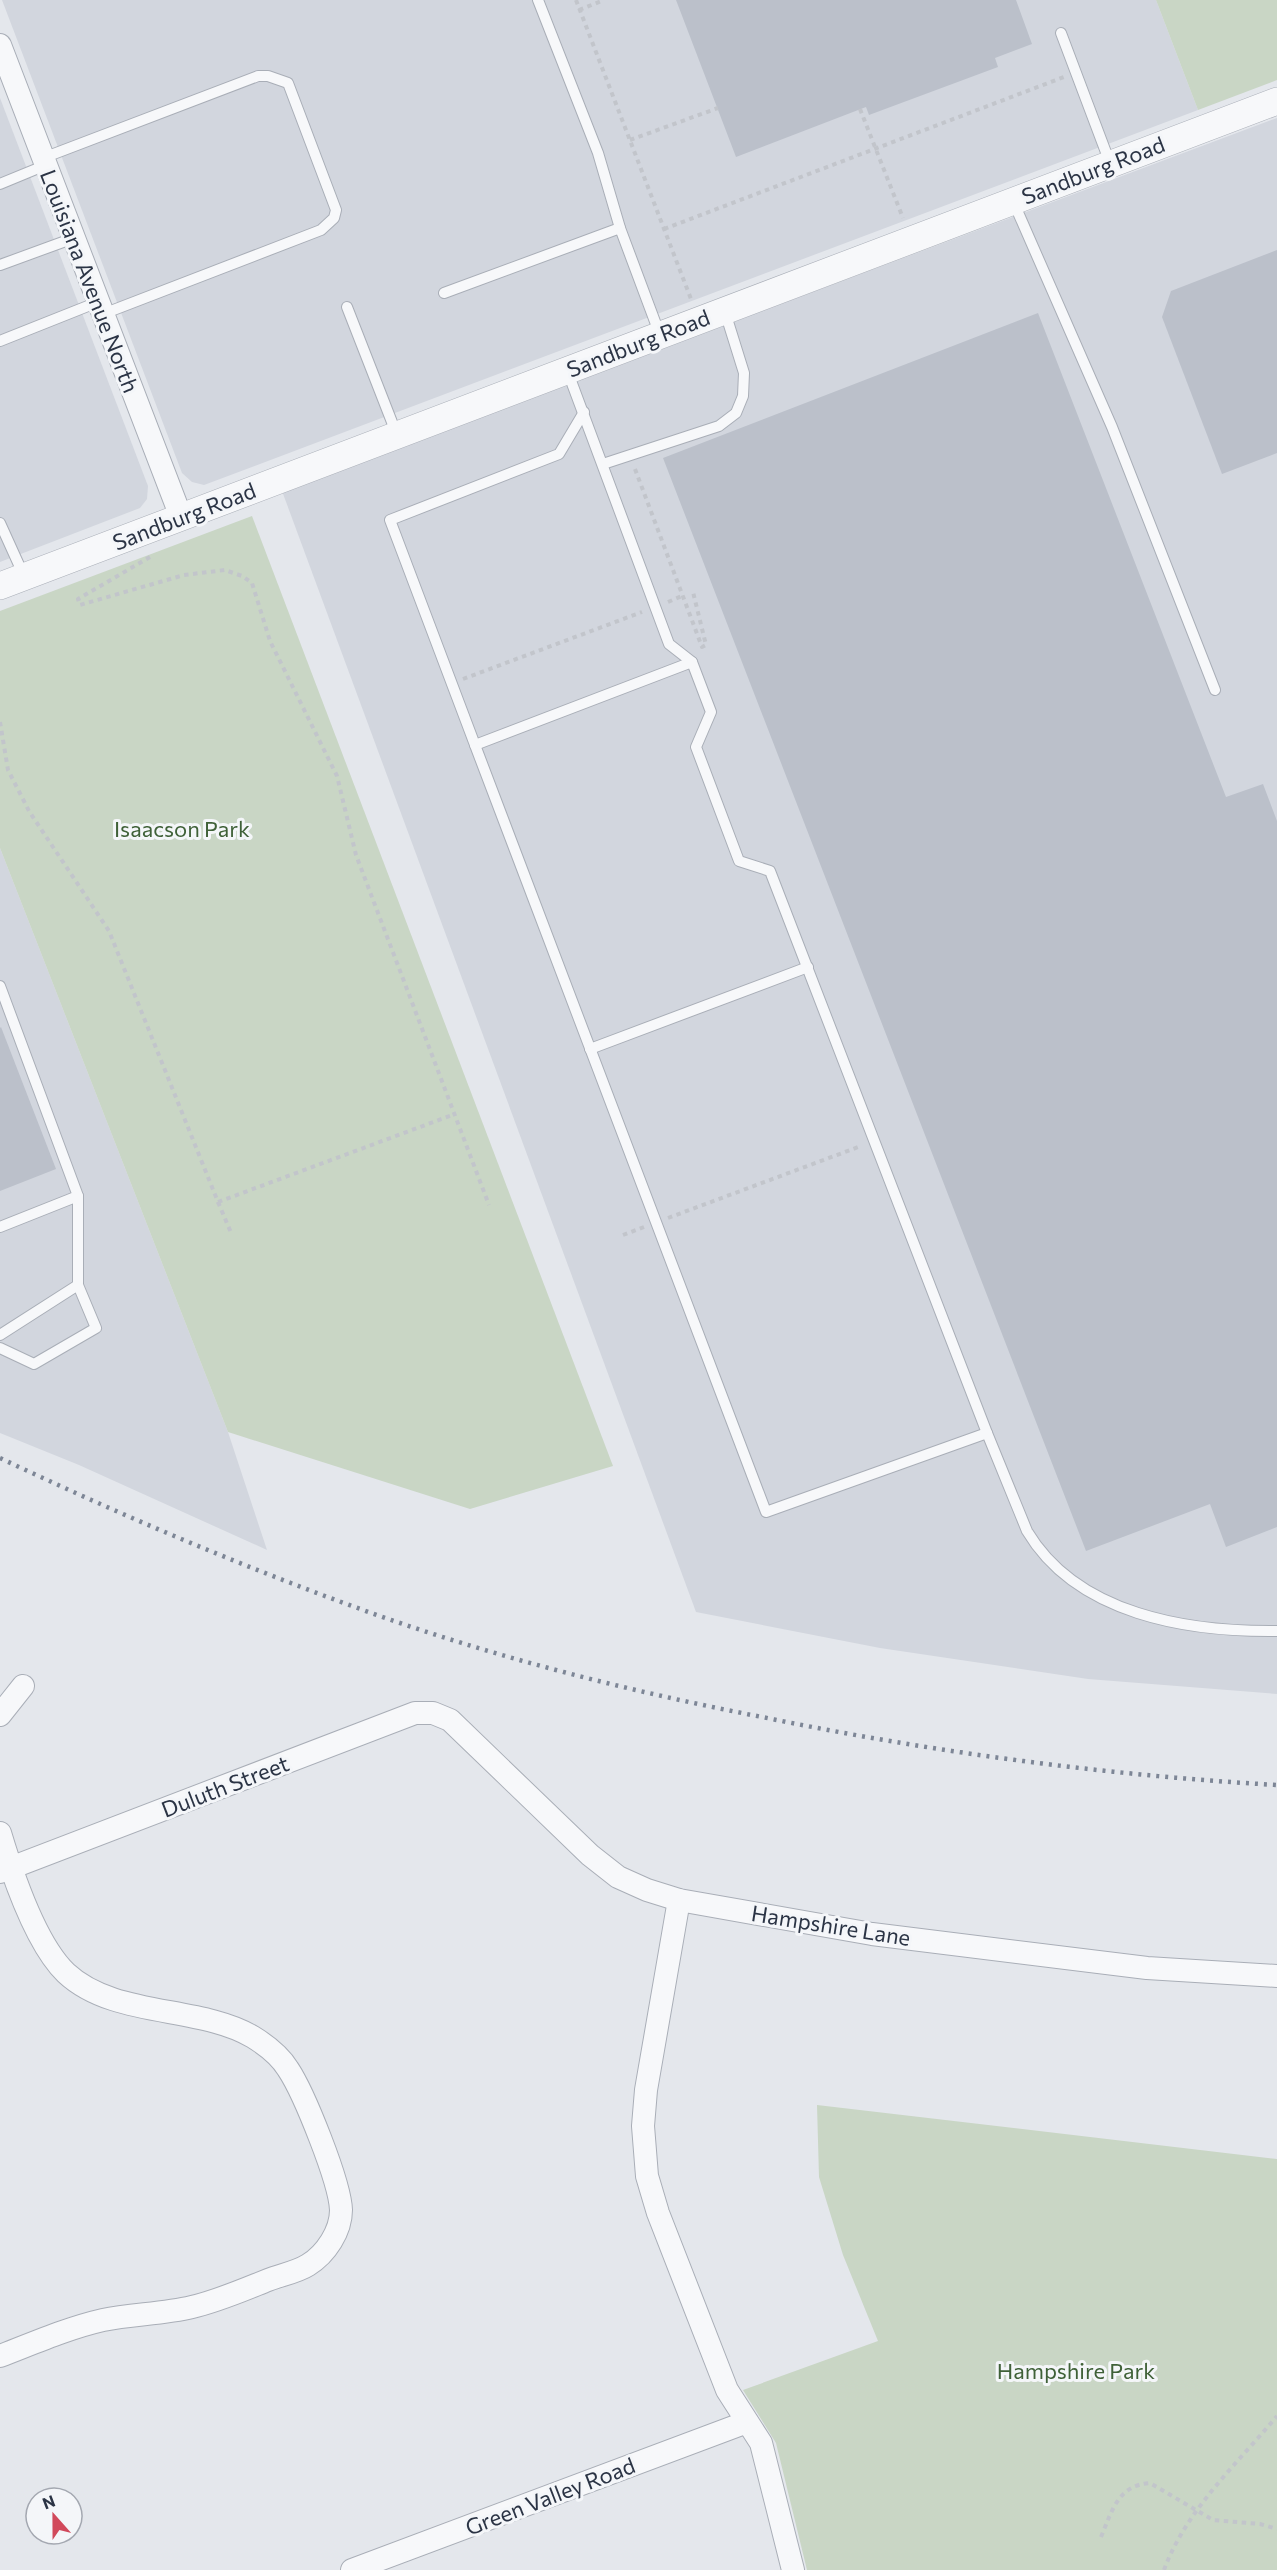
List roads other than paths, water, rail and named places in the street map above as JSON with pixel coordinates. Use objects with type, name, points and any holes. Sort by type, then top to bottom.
[{"type":"street","name":"Louisiana Avenue North","points":[[0,45],[5,76],[44,161],[181,517]]},
{"type":"street","name":"Sandburg Road","points":[[12,581],[1277,101]]},
{"type":"street","points":[[0,1715],[23,1686]]},
{"type":"street","name":"Duluth Street","points":[[6,1870],[415,1713],[433,1713],[450,1720]]},
{"type":"street","name":"Hampshire Lane","points":[[450,1720],[591,1855],[618,1876],[647,1890],[679,1900],[872,1934],[1147,1968],[1277,1976]]},
{"type":"street","points":[[0,1833],[6,1870],[37,1932],[50,1954],[67,1974],[81,1984],[112,1998],[229,2027],[252,2036],[274,2052],[287,2067],[300,2089],[339,2191],[341,2212],[337,2233],[309,2265],[214,2301],[190,2307],[103,2320],[0,2356]]},
{"type":"street","points":[[679,1900],[646,2090],[643,2126],[647,2176],[658,2213],[727,2390],[761,2443],[793,2570]]},
{"type":"street","name":"Green Valley Road","points":[[352,2570],[747,2422]]},
{"type":"lane","points":[[538,0],[597,153],[620,228],[660,335]]},
{"type":"lane","points":[[1061,33],[1110,164]]},
{"type":"lane","points":[[0,184],[44,161],[258,76],[268,76],[288,83],[336,210],[334,218],[321,230],[101,308],[0,341]]},
{"type":"lane","points":[[1013,200],[1112,427],[1215,690]]},
{"type":"lane","points":[[444,293],[620,228]]},
{"type":"lane","points":[[0,266],[74,238]]},
{"type":"lane","points":[[347,307],[397,435]]},
{"type":"lane","points":[[603,464],[719,426],[736,413],[743,396],[744,373],[724,310]]},
{"type":"lane","points":[[567,369],[669,644],[692,662],[711,712],[696,747],[739,861],[770,871],[987,1433],[1035,1544],[1064,1575],[1079,1586],[1124,1608],[1175,1623],[1234,1630],[1277,1631]]},
{"type":"lane","points":[[584,412],[559,454],[390,520],[766,1512],[987,1433]]},
{"type":"lane","points":[[0,524],[12,581]]},
{"type":"lane","points":[[475,745],[692,662]]},
{"type":"lane","points":[[590,1048],[808,967]]},
{"type":"lane","points":[[0,986],[78,1196],[78,1285],[96,1328],[34,1364],[0,1348]]},
{"type":"lane","points":[[0,1227],[78,1196]]},
{"type":"lane","points":[[0,1335],[78,1285]]},
{"type":"railway","points":[[0,1458],[97,1503],[294,1584],[439,1636],[576,1675],[716,1708],[890,1741],[1082,1768],[1277,1785]]},
{"type":"park label","name":"Isaacson Park","points":[[182,828]]},
{"type":"park label","name":"Hampshire Park","points":[[1076,2370]]}]
